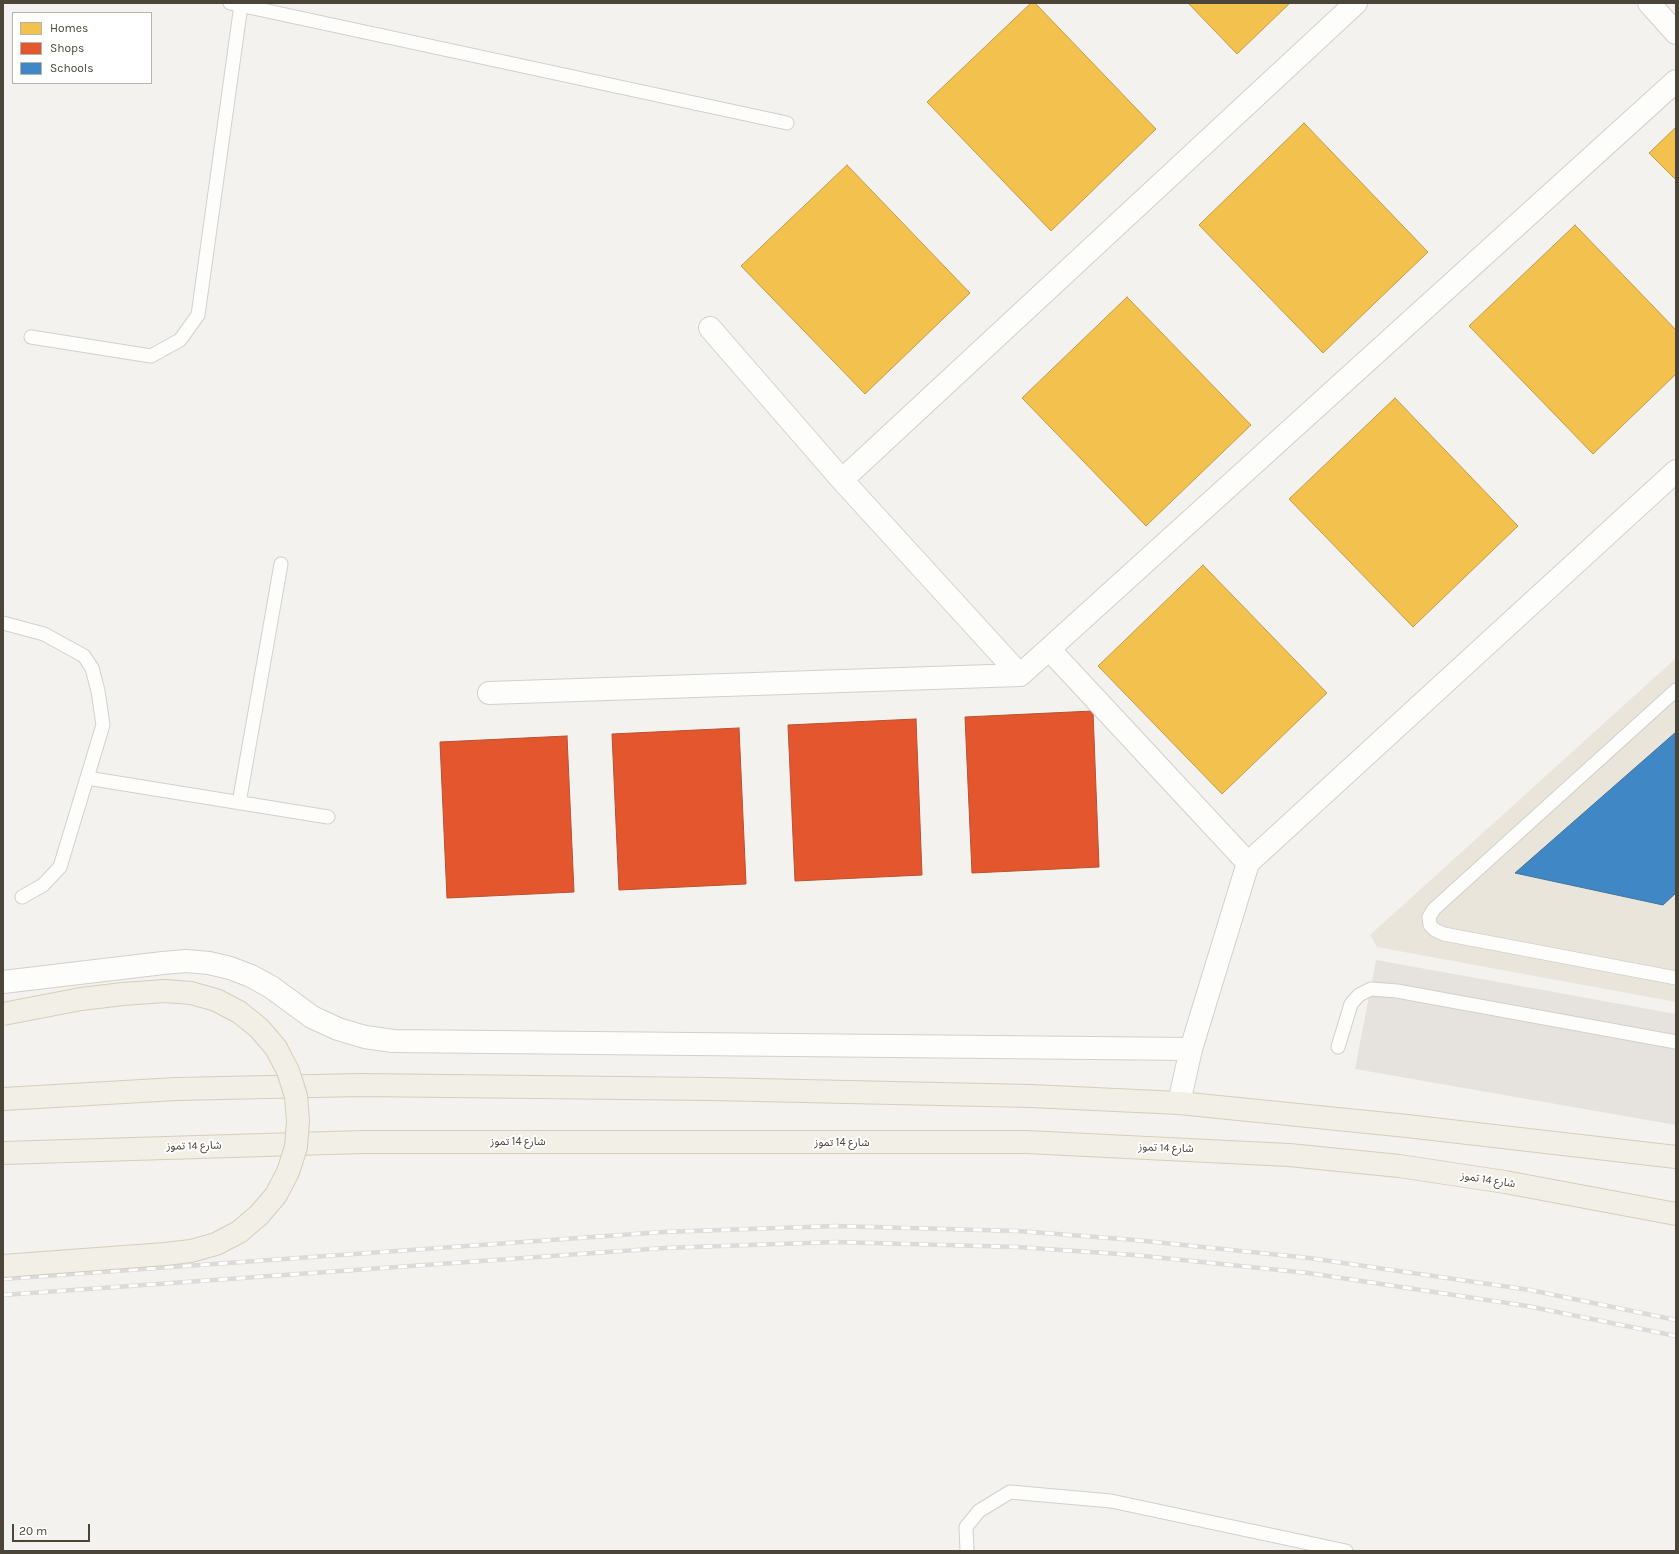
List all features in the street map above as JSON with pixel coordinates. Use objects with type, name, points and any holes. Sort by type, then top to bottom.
[{"type":"main road","points":[[3,1014],[81,999],[165,991],[191,993],[216,1000],[239,1012],[259,1028],[276,1048],[288,1071],[296,1096],[298,1121],[294,1154],[288,1172],[276,1195],[259,1215],[239,1232],[216,1244],[191,1251],[166,1254],[3,1266]]},
{"type":"main road","points":[[3,1019],[81,999]]},
{"type":"main road","points":[[3,1091],[22,1093],[107,1092],[361,1085],[864,1092],[1030,1096],[1179,1103],[1407,1126],[1676,1156]]},
{"type":"main road","points":[[3,1099],[107,1092]]},
{"type":"main road","name":"شارع 14 تموز","points":[[3,1153],[169,1146],[362,1142],[1026,1142],[1289,1155],[1399,1166],[1505,1182],[1676,1214]]},
{"type":"street","points":[[842,480],[1356,3]]},
{"type":"street","points":[[1649,3],[1676,33]]},
{"type":"street","points":[[489,693],[1020,676],[1676,81]]},
{"type":"street","points":[[710,328],[842,480],[1020,676]]},
{"type":"street","points":[[1179,1103],[1191,1049],[1248,863],[1676,471]]},
{"type":"street","points":[[1049,649],[1248,863]]},
{"type":"street","points":[[3,982],[164,963],[186,961],[208,963],[230,968],[251,976],[271,987],[312,1016],[338,1029],[365,1037],[393,1042],[1191,1049]]},
{"type":"lane","points":[[31,337],[151,356],[180,340],[198,315],[236,4],[787,123]]},
{"type":"lane","points":[[239,803],[281,564]]},
{"type":"lane","points":[[3,622],[44,634],[84,656],[92,668],[98,691],[103,725],[60,867],[43,885],[22,897]]},
{"type":"lane","points":[[1676,690],[1434,908],[1429,917],[1430,925],[1435,930],[1444,934],[1676,978]]},
{"type":"lane","points":[[87,778],[328,817]]},
{"type":"lane","points":[[1338,1047],[1351,1004],[1359,995],[1371,989],[1397,991],[1676,1042]]},
{"type":"lane","points":[[967,1551],[966,1527],[979,1511],[1010,1492],[1111,1501],[1346,1551]]},
{"type":"shaded area","points":[[1676,658],[1676,1002],[1377,947],[1370,935]]},
{"type":"shaded area","points":[[1376,960],[1676,1014],[1676,1125],[1355,1069]]},
{"type":"building: Homes","points":[[1031,3],[1035,3],[1156,129],[1051,231],[927,102]]},
{"type":"building: Homes","points":[[1188,3],[1290,3],[1237,54]]},
{"type":"building: Homes","points":[[1304,123],[1428,252],[1323,353],[1199,225]]},
{"type":"building: Homes","points":[[1676,127],[1676,180],[1649,153]]},
{"type":"building: Homes","points":[[847,165],[970,293],[865,394],[741,266]]},
{"type":"building: Homes","points":[[1575,225],[1676,330],[1676,374],[1593,454],[1469,326]]},
{"type":"building: Homes","points":[[1127,297],[1251,425],[1146,526],[1022,398]]},
{"type":"building: Homes","points":[[1395,398],[1518,526],[1413,627],[1289,499]]},
{"type":"building: Homes","points":[[1203,565],[1327,693],[1222,794],[1098,666]]},
{"type":"building: Shops","points":[[1093,711],[1099,867],[972,873],[965,717]]},
{"type":"building: Shops","points":[[916,719],[922,875],[795,881],[788,725]]},
{"type":"building: Shops","points":[[739,728],[746,884],[619,890],[612,734]]},
{"type":"building: Shops","points":[[567,736],[574,892],[447,898],[440,742]]},
{"type":"building: Schools","points":[[1676,732],[1676,893],[1663,905],[1515,873]]},
{"type":"railway","points":[[3,1279],[663,1232],[836,1226],[1018,1231],[1135,1240],[1309,1258],[1530,1290],[1676,1320]]},
{"type":"railway","points":[[3,1295],[664,1248],[836,1242],[1017,1247],[1134,1255],[1308,1273],[1527,1306],[1676,1336]]}]
